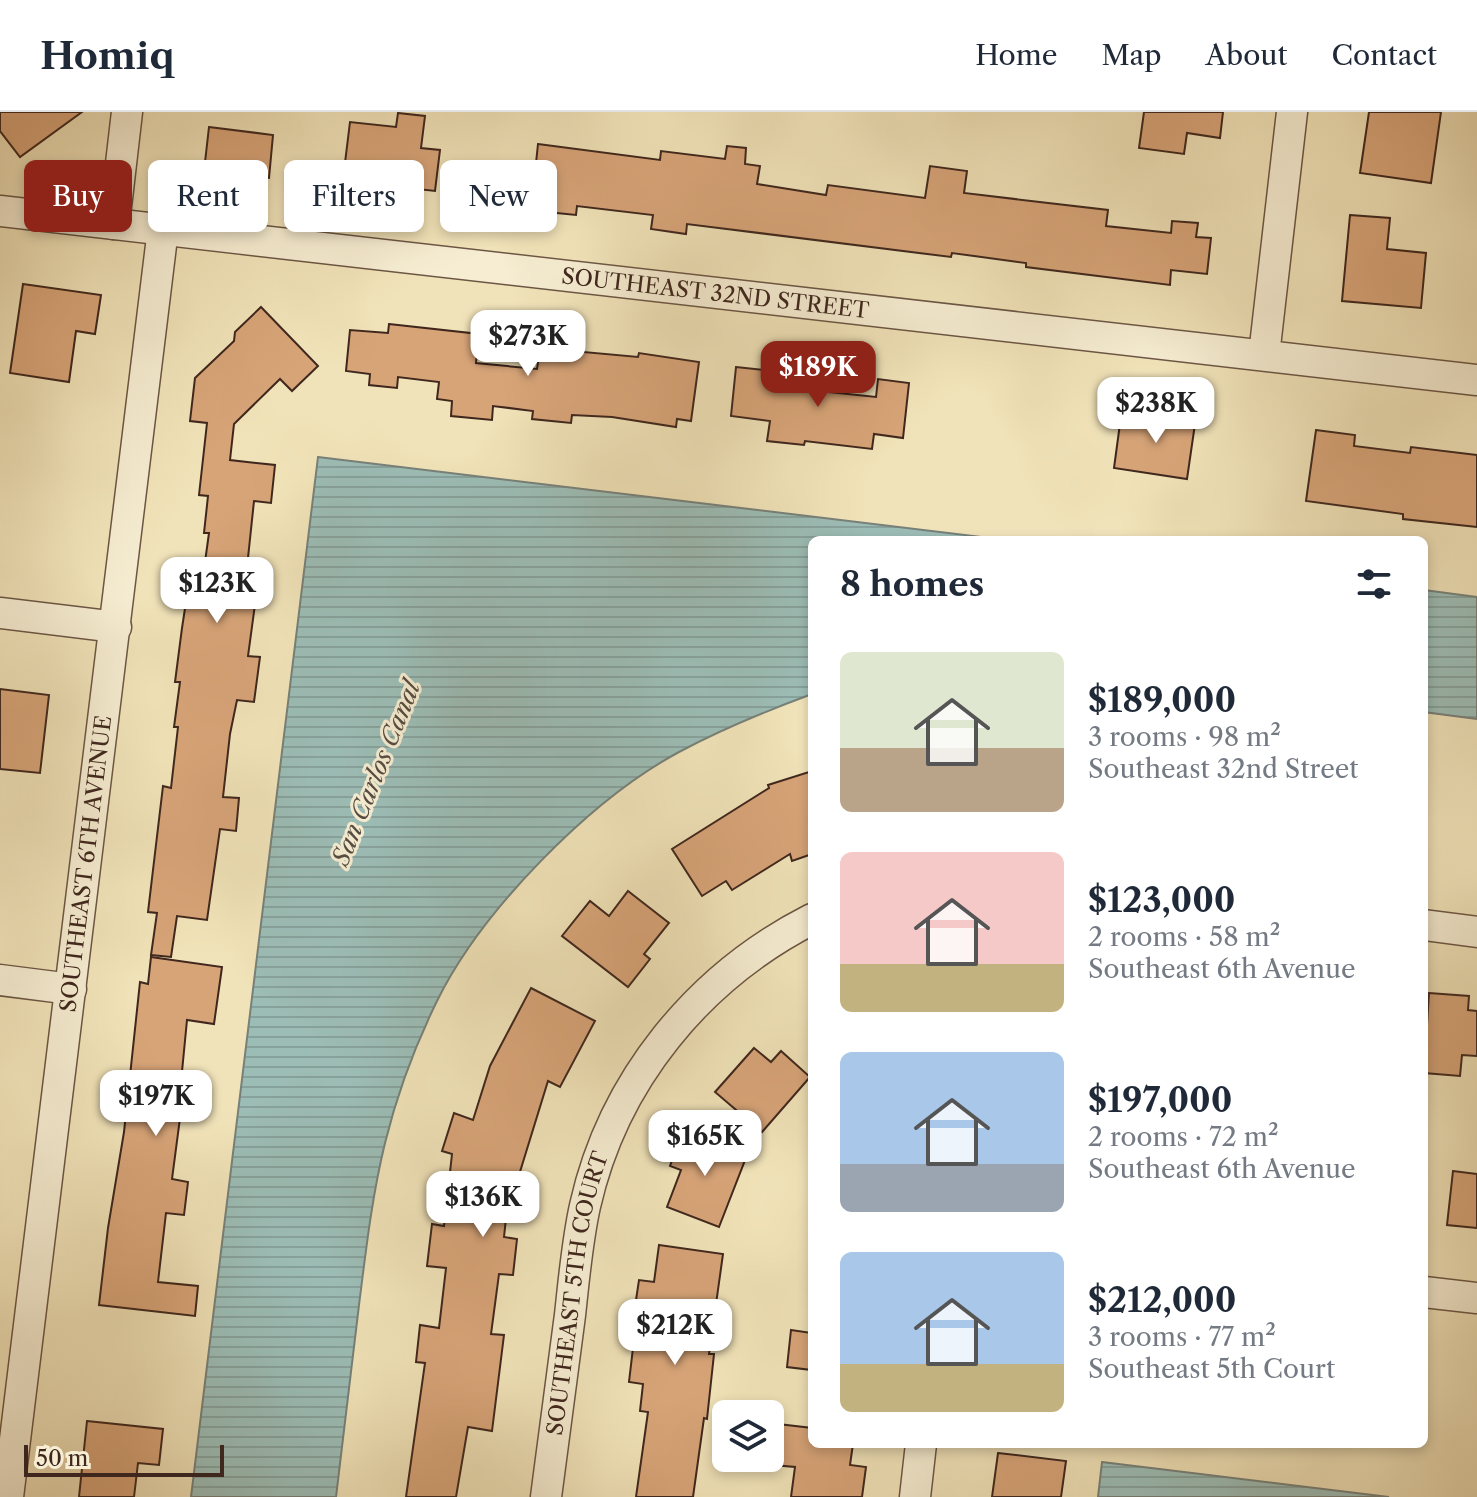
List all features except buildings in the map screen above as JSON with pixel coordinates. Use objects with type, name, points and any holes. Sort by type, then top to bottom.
[{"type":"street","points":[[121,160],[127,112]]},
{"type":"street","points":[[1264,355],[1292,112]]},
{"type":"street","name":"SOUTHEAST 32ND STREET","points":[[0,211],[24,214]]},
{"type":"street","name":"SOUTHEAST 6TH AVENUE","points":[[8,1497],[13,1352],[71,989],[163,232]]},
{"type":"street","name":"SOUTHEAST 32ND STREET","points":[[189,232],[1477,380]]},
{"type":"street","points":[[0,613],[116,627]]},
{"type":"street","name":"SOUTHEAST 5TH COURT","points":[[546,1497],[580,1237],[594,1174],[617,1115],[649,1060],[688,1010],[759,949],[808,921]]},
{"type":"street","points":[[1428,926],[1477,932]]},
{"type":"street","points":[[0,980],[71,989]]},
{"type":"street","points":[[1428,1292],[1477,1298]]},
{"type":"street","points":[[915,1497],[921,1448]]},
{"type":"water","name":"San Carlos Canal","points":[[318,457],[973,536],[808,536],[808,696],[679,752],[610,798],[542,860],[481,930],[437,1001],[414,1053],[380,1163],[336,1497],[191,1497]]},
{"type":"water","points":[[1428,591],[1477,597],[1477,719],[1428,713]]},
{"type":"water","points":[[1102,1462],[1389,1497],[1098,1497]]}]
